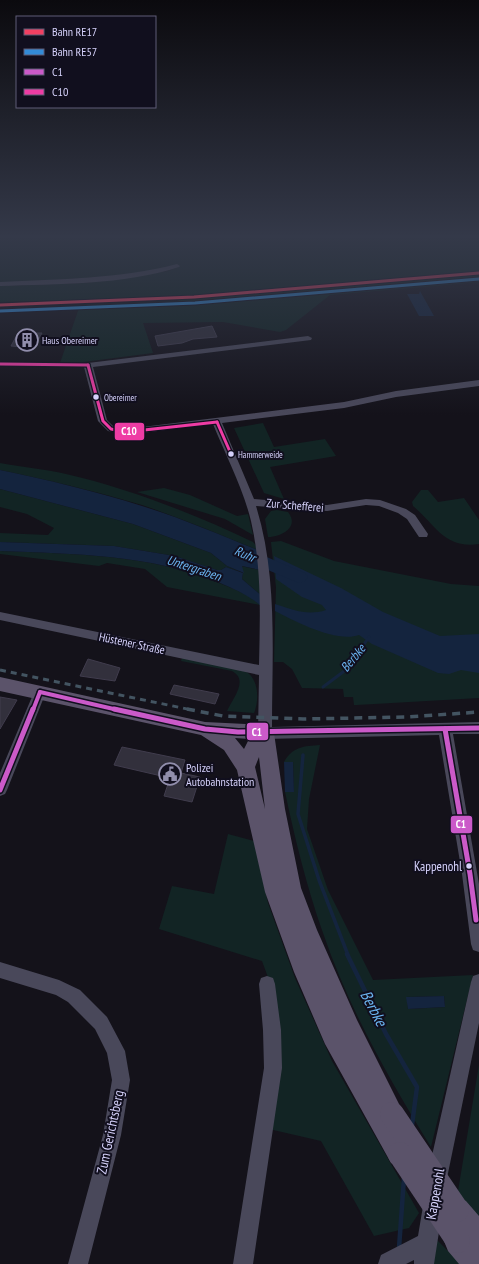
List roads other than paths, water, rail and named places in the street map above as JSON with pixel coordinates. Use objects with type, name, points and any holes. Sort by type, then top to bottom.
[{"type":"main road","points":[[0,684],[205,729],[265,733]]},
{"type":"main road","points":[[205,729],[230,746],[246,767],[275,892],[305,972],[333,1036],[400,1154],[469,1239]]},
{"type":"main road","points":[[246,767],[253,748],[265,733]]},
{"type":"main road","points":[[265,733],[275,809],[292,888],[308,934],[349,1028],[392,1114],[457,1210],[469,1239],[476,1264]]},
{"type":"street","points":[[0,364],[88,365],[308,338]]},
{"type":"street","points":[[88,365],[103,421],[111,429],[126,432],[217,422],[344,405],[396,394],[479,383]]},
{"type":"street","name":"Zur Schefferei","points":[[217,422],[250,502],[256,522],[266,582],[264,671]]},
{"type":"street","name":"Zur Schefferei","points":[[250,502],[327,508],[366,502],[380,503],[402,511],[411,518],[423,534]]},
{"type":"street","name":"Hüstener Straße","points":[[0,616],[264,671]]},
{"type":"street","points":[[264,671],[265,733],[479,728]]},
{"type":"street","points":[[0,790],[40,692]]},
{"type":"street","points":[[446,729],[477,920],[479,944]]},
{"type":"street","name":"Zum Gerichtsberg","points":[[0,970],[59,988],[74,996],[101,1023],[116,1051],[120,1080],[112,1135],[78,1264]]},
{"type":"street","name":"Kappenohl","points":[[420,1252],[479,982]]},
{"type":"street","points":[[243,1264],[273,1068],[272,1030],[267,984]]},
{"type":"street","points":[[388,1262],[420,1252]]},
{"type":"water","points":[[409,297],[423,297],[434,316],[419,316]]},
{"type":"water","points":[[0,470],[107,495],[186,521],[258,550],[260,570],[242,566],[244,573],[227,566],[211,553],[133,524],[0,489]]},
{"type":"water","name":"Untergraben","points":[[0,542],[114,546],[175,556],[217,570],[221,570],[226,567],[243,573],[242,579],[262,596],[260,605],[246,595],[220,583],[193,573],[166,566],[112,557],[0,551]]},
{"type":"water","points":[[274,556],[341,588],[383,612],[440,636],[479,634],[479,673],[461,670],[449,674],[438,673],[372,644],[359,635],[350,637],[328,634],[305,626],[275,611],[275,604],[294,610],[307,612],[319,612],[326,610],[322,605],[302,597],[276,579]]},
{"type":"water","points":[[284,762],[293,762],[294,792],[285,792]]},
{"type":"water","points":[[444,996],[445,1007],[408,1009],[406,997]]},
{"type":"waterway","name":"Ruhr","points":[[245,554],[299,577]]},
{"type":"waterway","name":"Berbke","points":[[323,687],[347,669],[369,637]]},
{"type":"waterway","name":"Berbke","points":[[303,755],[298,814],[319,880],[348,955]]},
{"type":"waterway","name":"Berbke","points":[[347,954],[386,1034],[417,1087],[412,1125]]},
{"type":"waterway","name":"Berbke","points":[[399,1248],[404,1178]]},
{"type":"railway","points":[[0,670],[190,710]]},
{"type":"railway","points":[[190,710],[223,716],[303,719],[408,717],[479,712]]},
{"type":"rail line","name":"RE17","points":[[0,305],[194,297]]},
{"type":"rail line","name":"RE57","points":[[0,311],[195,303],[266,297]]},
{"type":"place","name":"Haus Obereimer","points":[[27,340]]},
{"type":"place","name":"Obereimer","points":[[96,397]]},
{"type":"place","name":"Hammerweide","points":[[231,454]]},
{"type":"place","name":"Polizei Autobahnstation","points":[[170,774]]},
{"type":"place","name":"Kappenohl","points":[[469,866]]}]
